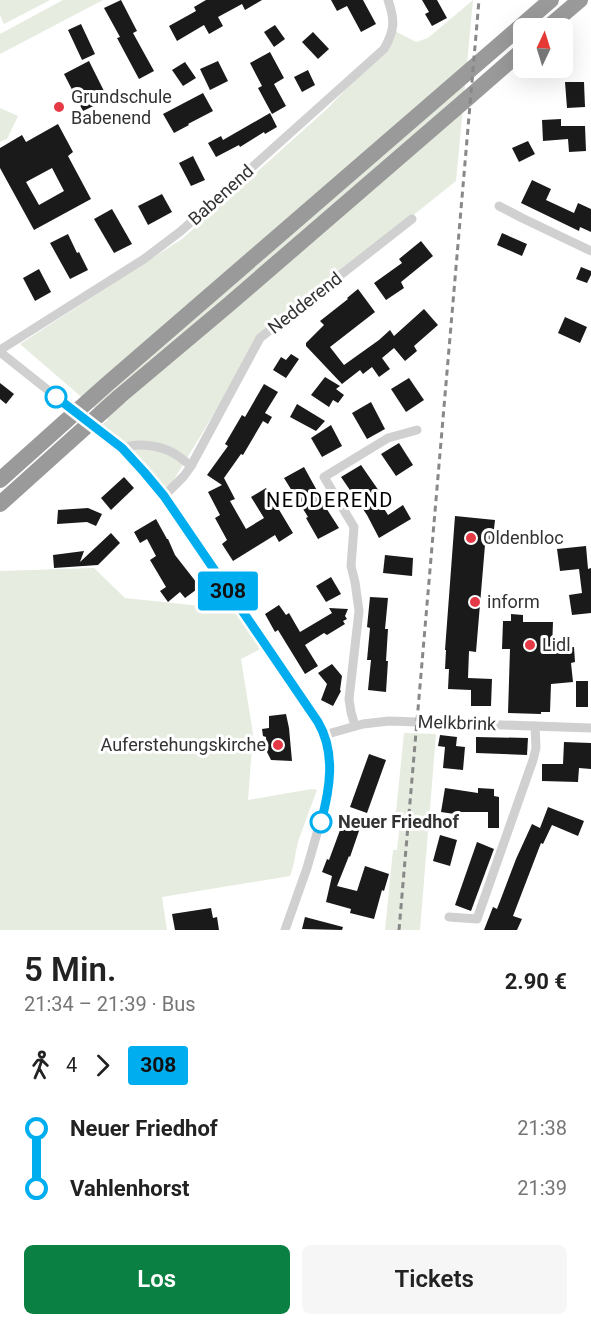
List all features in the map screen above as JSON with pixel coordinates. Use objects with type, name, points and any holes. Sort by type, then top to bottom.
[{"type":"highway","points":[[0,480],[60,425],[551,0]]},
{"type":"highway","points":[[559,18],[580,0]]},
{"type":"highway","points":[[0,504],[120,396],[513,58]]},
{"type":"street","name":"Babenend","points":[[0,351],[144,259],[193,221],[384,49],[390,39],[394,22],[388,0]]},
{"type":"street","points":[[499,206],[591,251]]},
{"type":"street","name":"Nedderend","points":[[164,496],[191,466],[260,338],[412,219]]},
{"type":"street","points":[[0,351],[122,448],[144,472],[164,496],[311,711],[324,735],[328,749],[330,775],[328,794],[307,868],[285,930]]},
{"type":"street","points":[[355,726],[349,699],[359,611],[351,566],[354,527],[324,477],[388,438],[417,430]]},
{"type":"street","points":[[122,448],[130,445],[157,447],[173,453],[191,466]]},
{"type":"street","name":"Melkbrink","points":[[324,735],[372,722],[401,721],[591,728]]},
{"type":"street","points":[[448,917],[477,919],[533,760],[536,748],[535,726]]},
{"type":"shaded area","points":[[0,0],[50,0],[4,24],[0,15]]},
{"type":"shaded area","points":[[63,0],[103,0],[0,54],[0,34]]},
{"type":"shaded area","points":[[473,0],[456,181],[260,338],[164,496],[96,429],[108,420],[20,344],[182,239],[327,109],[384,49],[393,30],[416,42],[428,38]]},
{"type":"shaded area","points":[[0,108],[18,116],[7,139],[0,142]]},
{"type":"shaded area","name":"Neuer Friedhof","points":[[94,568],[125,598],[201,606],[226,589],[266,646],[241,659],[253,734],[248,800],[317,790],[299,839],[290,876],[162,897],[167,930],[0,930],[0,571]]},
{"type":"shaded area","points":[[404,733],[436,734],[420,930],[385,930],[393,850],[397,850],[400,823],[395,822]]},
{"type":"building","points":[[121,0],[137,31],[133,33],[154,71],[139,79],[104,8]]},
{"type":"building","points":[[206,0],[262,0],[245,10],[242,4],[218,17],[223,26],[209,34],[204,25],[177,41],[169,26],[196,11],[194,7]]},
{"type":"building","points":[[331,0],[363,0],[376,24],[361,32],[347,6],[337,11]]},
{"type":"building","points":[[422,0],[437,0],[447,18],[432,26],[425,14],[429,12]]},
{"type":"building","points":[[81,24],[95,54],[82,60],[68,30]]},
{"type":"building","points":[[275,25],[285,39],[274,47],[264,32]]},
{"type":"building","points":[[313,32],[329,49],[318,59],[302,42]]},
{"type":"building","points":[[270,52],[284,78],[274,84],[286,106],[272,114],[258,88],[262,86],[250,63]]},
{"type":"building","points":[[89,61],[108,99],[83,111],[64,74]]},
{"type":"building","points":[[218,61],[228,81],[210,90],[200,69]]},
{"type":"building","points":[[185,62],[196,78],[183,86],[172,70]]},
{"type":"building","points":[[308,70],[315,85],[302,92],[294,77]]},
{"type":"building","points":[[565,82],[584,82],[585,107],[567,108]]},
{"type":"building","points":[[203,93],[213,111],[174,133],[163,114]]},
{"type":"building","points":[[270,113],[277,127],[216,157],[208,143],[221,136],[223,140]]},
{"type":"building","points":[[561,119],[561,126],[585,126],[586,151],[569,152],[568,139],[543,141],[542,120]]},
{"type":"building","points":[[58,124],[73,152],[68,156],[91,199],[34,230],[0,168],[0,148],[22,135],[26,142]],"holes":[[[52,168],[64,191],[39,205],[26,182]]]},
{"type":"building","points":[[528,141],[535,154],[519,162],[512,148]]},
{"type":"building","points":[[193,156],[205,180],[191,186],[179,163]]},
{"type":"building","points":[[532,180],[551,189],[546,200],[574,213],[578,203],[591,209],[591,232],[580,227],[579,231],[521,203]]},
{"type":"building","points":[[162,194],[172,212],[148,225],[138,206]]},
{"type":"building","points":[[112,209],[132,244],[114,253],[94,219]]},
{"type":"building","points":[[502,233],[527,244],[522,256],[497,245]]},
{"type":"building","points":[[68,234],[88,270],[70,279],[50,243]]},
{"type":"building","points":[[421,241],[433,256],[401,282],[404,288],[386,300],[374,283],[402,263],[399,259]]},
{"type":"building","points":[[581,267],[591,271],[587,283],[576,279]]},
{"type":"building","points":[[39,269],[51,292],[35,301],[23,278]]},
{"type":"building","points":[[358,289],[375,312],[330,347],[344,365],[390,330],[394,336],[424,309],[438,325],[414,346],[417,351],[405,361],[394,348],[382,358],[390,369],[379,377],[372,367],[363,374],[360,370],[342,384],[306,346],[306,343],[324,325],[320,321]]},
{"type":"building","points":[[565,317],[587,327],[580,343],[558,333]]},
{"type":"building","points":[[291,354],[299,359],[286,378],[273,370],[281,357],[286,360]]},
{"type":"building","points":[[325,377],[340,386],[336,389],[344,395],[338,403],[333,400],[329,407],[311,395]]},
{"type":"building","points":[[409,378],[424,400],[406,412],[391,389]]},
{"type":"building","points":[[0,383],[14,394],[6,404],[0,399]]},
{"type":"building","points":[[264,384],[278,392],[265,413],[272,417],[268,424],[263,421],[243,455],[241,454],[224,478],[235,499],[230,501],[246,529],[264,518],[251,497],[266,488],[293,533],[279,542],[275,535],[233,561],[222,544],[227,540],[215,518],[220,515],[208,492],[222,485],[207,475],[228,446],[225,444],[242,415],[245,417]]},
{"type":"building","points":[[371,402],[385,429],[367,439],[352,413]]},
{"type":"building","points":[[297,404],[325,421],[316,431],[290,417]]},
{"type":"building","points":[[331,425],[342,446],[322,457],[311,438]]},
{"type":"building","points":[[399,443],[413,465],[396,476],[381,454]]},
{"type":"building","points":[[361,465],[379,491],[375,494],[388,515],[403,505],[411,519],[379,538],[367,515],[341,477]]},
{"type":"building","points":[[304,467],[319,497],[339,528],[318,539],[306,518],[308,517],[284,478]]},
{"type":"building","points":[[124,477],[134,488],[111,510],[101,498]]},
{"type":"building","points":[[88,508],[102,514],[96,526],[87,522],[57,524],[58,510]]},
{"type":"building","points":[[455,516],[495,520],[493,538],[485,545],[476,652],[469,651],[468,678],[492,679],[491,706],[471,706],[471,690],[448,689],[449,669],[445,669],[445,650]]},
{"type":"building","points":[[156,519],[175,555],[200,587],[185,598],[180,592],[168,602],[160,591],[166,587],[150,560],[156,556],[147,539],[140,543],[134,532]]},
{"type":"building","points":[[111,533],[120,543],[98,565],[54,568],[53,555],[84,551],[80,562]]},
{"type":"building","points":[[586,546],[588,569],[591,568],[591,613],[572,615],[569,595],[582,593],[579,569],[560,571],[557,549]]},
{"type":"building","points":[[385,555],[413,558],[412,576],[383,573]]},
{"type":"building","points":[[331,577],[341,594],[326,602],[316,586]]},
{"type":"building","points":[[370,597],[388,598],[385,629],[388,629],[386,692],[368,690],[371,660],[367,660],[370,628],[367,627]]},
{"type":"building","points":[[279,605],[286,615],[289,613],[300,632],[332,613],[329,608],[348,609],[345,616],[347,619],[343,621],[345,624],[305,645],[318,666],[305,674],[278,630],[275,632],[265,614]]},
{"type":"building","points":[[511,614],[523,615],[523,622],[553,622],[552,649],[574,647],[575,662],[571,663],[573,682],[551,684],[550,712],[508,713],[510,649],[502,649],[503,621],[511,621]]},
{"type":"building","points":[[332,664],[342,676],[341,691],[333,706],[321,700],[327,684],[318,673]]},
{"type":"building","points":[[576,681],[588,681],[588,707],[576,707]]},
{"type":"building","name":"Auferstehungskirche","points":[[286,714],[292,761],[271,760],[262,729],[269,728],[269,716]]},
{"type":"building","points":[[440,735],[457,737],[456,746],[465,747],[463,770],[443,768],[445,747],[438,746]]},
{"type":"building","points":[[476,737],[528,738],[527,755],[476,753]]},
{"type":"building","points":[[564,742],[591,743],[591,769],[579,768],[578,782],[542,781],[542,764],[563,764]]},
{"type":"building","points":[[369,754],[386,760],[367,813],[350,807]]},
{"type":"building","points":[[445,788],[478,793],[478,788],[494,789],[494,796],[499,797],[499,828],[488,828],[488,812],[461,812],[461,815],[441,812]]},
{"type":"building","points":[[548,807],[584,821],[578,836],[552,825],[543,844],[541,843],[513,916],[522,919],[517,930],[484,930],[493,907],[497,909],[532,824],[540,828]]},
{"type":"building","points":[[343,822],[360,828],[337,886],[357,891],[365,866],[389,874],[374,919],[350,913],[351,909],[326,902],[332,876],[322,872],[327,859],[329,860]]},
{"type":"building","points":[[440,835],[457,840],[450,866],[433,861]]},
{"type":"building","points":[[477,842],[494,849],[471,911],[455,905]]},
{"type":"building","points":[[211,908],[213,918],[217,917],[219,930],[175,930],[172,914]]},
{"type":"building","points":[[305,917],[343,927],[342,930],[302,929]]},
{"type":"railway","points":[[399,930],[479,0]]},
{"type":"bus line","name":"308","points":[[56,397],[122,448],[164,496],[318,722],[327,741],[330,775],[321,822]]},
{"type":"place","name":"Grundschule Babenend","points":[[59,107]]},
{"type":"place","name":"Oldenbloc","points":[[471,538]]},
{"type":"place","name":"inform","points":[[475,602]]},
{"type":"place","name":"Lidl","points":[[530,645]]},
{"type":"place","name":"Auferstehungskirche","points":[[278,745]]},
{"type":"place","name":"Neuer Friedhof","points":[[321,822]]},
{"type":"district","name":"NEDDEREND","points":[[330,500]]}]
